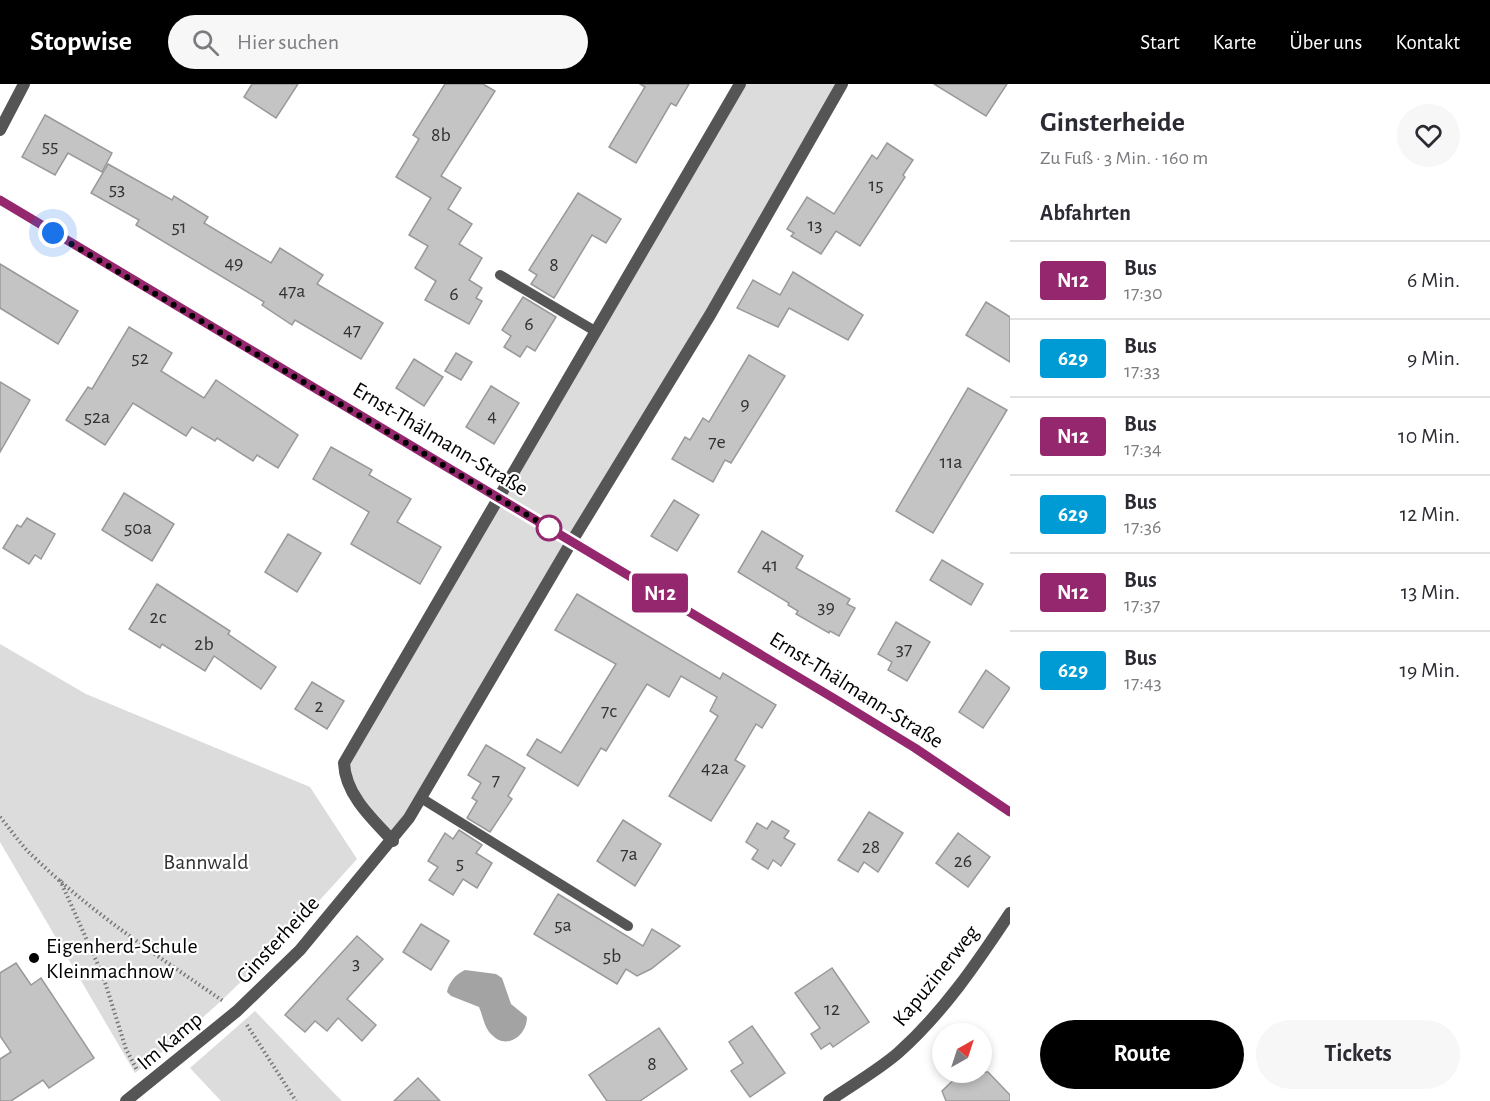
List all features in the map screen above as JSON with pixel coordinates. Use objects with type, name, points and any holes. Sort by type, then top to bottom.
[{"type":"street","points":[[0,130],[24,84]]},
{"type":"street","points":[[393,840],[360,804],[344,778],[344,763],[740,84]]},
{"type":"street","name":"Ginsterheide","points":[[237,1011],[300,950],[393,840],[421,798],[572,541],[710,315],[842,84]]},
{"type":"street","name":"Ernst-Thälmann-Straße","points":[[0,200],[915,748],[1010,812]]},
{"type":"street","name":"Kapuzinerweg","points":[[830,1101],[896,1055],[929,1023],[960,986],[1010,913]]},
{"type":"street","name":"Im Kamp","points":[[126,1101],[237,1011]]},
{"type":"lane","points":[[500,274],[596,331]]},
{"type":"lane","points":[[421,798],[628,926]]},
{"type":"path","points":[[0,817],[34,858],[59,879],[148,950],[237,1011],[296,1101]]},
{"type":"path","points":[[59,879],[103,976],[126,1049],[146,1086]]},
{"type":"green space","points":[[740,84],[842,84],[393,841],[376,823],[344,763]]},
{"type":"green space","name":"Bannwald","points":[[0,644],[86,694],[310,787],[357,859],[305,916],[223,999],[195,1025],[135,1073],[0,842]]},
{"type":"green space","points":[[255,1011],[342,1101],[221,1101],[190,1068]]},
{"type":"shaded area","points":[[465,970],[496,974],[502,978],[511,1004],[527,1017],[523,1030],[515,1039],[503,1041],[497,1039],[487,1028],[479,1007],[451,996],[447,992],[453,979]]},
{"type":"building","points":[[252,84],[298,84],[276,118],[244,97]]},
{"type":"building","points":[[445,84],[483,84],[495,91],[441,176],[461,188],[448,209],[472,224],[459,244],[482,258],[469,280],[482,288],[476,298],[482,301],[469,324],[425,300],[436,281],[415,268],[428,246],[409,235],[431,198],[396,177],[419,139],[413,135]]},
{"type":"building","points":[[640,84],[689,84],[676,106],[671,103],[636,163],[609,147],[645,87]]},
{"type":"building","points":[[934,84],[1007,84],[986,116]]},
{"type":"building","points":[[45,115],[112,153],[102,172],[68,153],[55,175],[22,157]]},
{"type":"building","points":[[887,143],[913,160],[903,175],[905,177],[860,246],[836,231],[821,254],[791,236],[794,233],[787,229],[807,197],[834,214],[872,155],[877,159]]},
{"type":"building","points":[[108,164],[172,200],[174,196],[208,217],[204,223],[271,263],[280,248],[323,275],[317,284],[383,323],[361,359],[295,320],[292,325],[262,305],[264,302],[136,225],[139,220],[91,193]]},
{"type":"building","points":[[578,193],[621,219],[606,243],[592,235],[554,298],[531,284],[537,275],[529,270]]},
{"type":"building","points":[[0,264],[78,311],[58,344],[0,308]]},
{"type":"building","points":[[793,272],[863,315],[848,340],[789,308],[778,327],[737,308],[753,280],[780,295]]},
{"type":"building","points":[[523,297],[556,317],[535,351],[527,346],[520,357],[504,347],[511,336],[502,330]]},
{"type":"building","points":[[986,302],[1010,317],[1010,362],[966,335]]},
{"type":"building","points":[[129,327],[172,353],[161,371],[204,398],[216,380],[298,435],[278,468],[257,455],[253,461],[217,438],[215,441],[192,427],[186,436],[133,403],[105,445],[66,420],[88,387],[92,389]]},
{"type":"building","points":[[456,353],[472,362],[461,380],[445,371]]},
{"type":"building","points":[[749,355],[785,376],[731,463],[725,460],[713,482],[672,459],[685,437],[690,440],[703,418],[709,422]]},
{"type":"building","points":[[414,359],[443,377],[424,406],[396,388]]},
{"type":"building","points":[[0,382],[30,400],[0,452]]},
{"type":"building","points":[[491,386],[519,403],[494,444],[466,427]]},
{"type":"building","points":[[968,388],[1007,410],[933,533],[896,511]]},
{"type":"building","points":[[331,447],[372,470],[369,475],[411,499],[397,522],[441,547],[420,584],[351,544],[369,512],[313,479]]},
{"type":"building","points":[[124,493],[174,524],[152,561],[102,530]]},
{"type":"building","points":[[674,500],[699,515],[677,551],[651,536]]},
{"type":"building","points":[[27,518],[55,534],[41,559],[35,555],[29,564],[3,548],[17,525],[21,527]]},
{"type":"building","points":[[762,531],[803,556],[796,568],[850,599],[847,604],[855,608],[839,636],[830,631],[829,633],[796,614],[798,611],[788,605],[789,603],[738,572]]},
{"type":"building","points":[[288,534],[321,553],[297,592],[265,572]]},
{"type":"building","points":[[942,560],[983,584],[971,605],[930,580]]},
{"type":"building","points":[[157,584],[230,631],[228,634],[276,667],[261,689],[214,656],[205,671],[162,644],[160,648],[129,629]]},
{"type":"building","points":[[577,594],[720,679],[723,673],[776,705],[762,728],[756,724],[735,760],[745,766],[711,821],[669,796],[718,716],[710,711],[717,697],[681,676],[669,697],[647,684],[606,751],[601,748],[578,786],[527,755],[537,739],[561,753],[616,664],[555,630]]},
{"type":"building","points":[[896,622],[930,642],[907,681],[888,670],[892,662],[878,654]]},
{"type":"building","points":[[986,670],[1010,688],[983,728],[959,712]]},
{"type":"building","points":[[312,682],[344,701],[327,729],[295,709]]},
{"type":"building","points":[[486,745],[525,768],[508,796],[512,799],[490,832],[467,818],[477,801],[472,798],[481,783],[468,775]]},
{"type":"building","points":[[869,812],[903,833],[878,872],[864,862],[858,872],[838,860]]},
{"type":"building","points":[[623,820],[661,844],[635,886],[597,861]]},
{"type":"building","points":[[772,821],[789,831],[784,838],[795,844],[781,866],[773,860],[768,869],[752,859],[758,850],[746,842],[757,823],[767,829]]},
{"type":"building","points":[[459,830],[482,845],[476,853],[492,863],[477,888],[463,879],[453,895],[429,880],[438,867],[428,861],[445,833],[453,839]]},
{"type":"building","points":[[958,833],[990,857],[968,887],[936,863]]},
{"type":"building","points":[[558,894],[643,946],[652,929],[680,946],[651,969],[637,976],[626,969],[617,984],[534,934]]},
{"type":"building","points":[[421,924],[449,941],[431,970],[403,952]]},
{"type":"building","points":[[357,936],[383,959],[347,999],[376,1025],[362,1041],[338,1018],[327,1031],[315,1021],[305,1032],[285,1015]]},
{"type":"building","points":[[16,963],[31,985],[41,978],[94,1058],[49,1088],[43,1080],[11,1101],[0,1101],[0,1059],[11,1052],[0,1036],[0,973]]},
{"type":"building","points":[[832,968],[869,1022],[833,1047],[830,1043],[821,1049],[811,1034],[820,1028],[795,993]]},
{"type":"building","points":[[752,1026],[785,1073],[750,1097],[731,1071],[743,1063],[729,1042]]},
{"type":"building","points":[[659,1028],[687,1069],[640,1101],[607,1101],[589,1075]]},
{"type":"building","points":[[992,1076],[1010,1095],[1010,1101],[946,1101],[942,1091],[950,1083],[992,1083]]},
{"type":"building","points":[[418,1078],[440,1101],[394,1101]]},
{"type":"bus line","name":"N12","points":[[0,200],[130,280],[835,699],[915,748],[1010,812]]},
{"type":"place","name":"Eigenherd-Schule Kleinmachnow","points":[[34,958]]},
{"type":"route","points":[[53,233],[549,528]]}]
